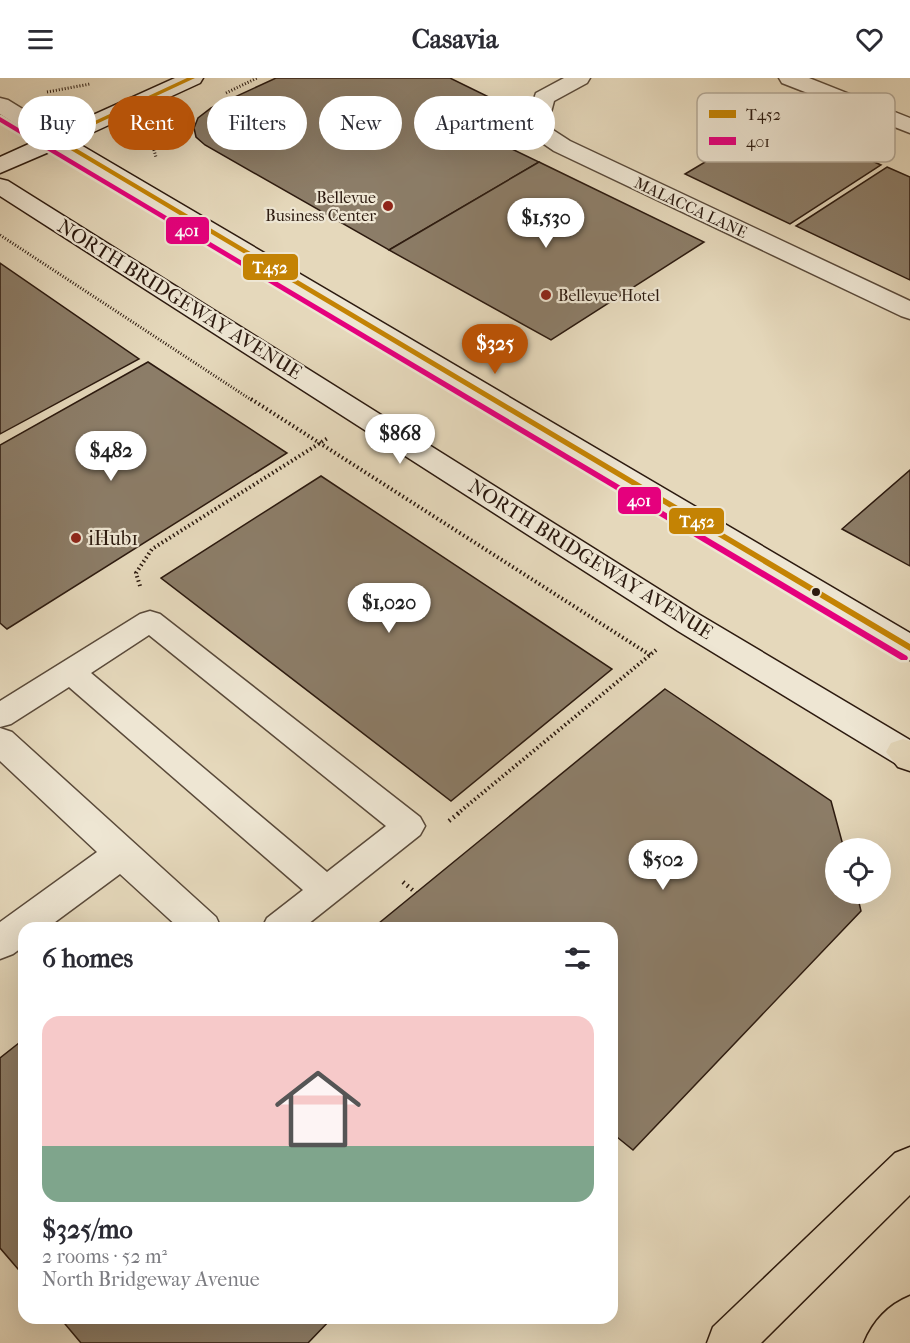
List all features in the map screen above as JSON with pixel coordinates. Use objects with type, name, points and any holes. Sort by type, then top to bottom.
[{"type":"highway","points":[[729,1343],[910,1167]]},
{"type":"highway","points":[[886,1343],[910,1318]]},
{"type":"main road","points":[[96,122],[192,78]]},
{"type":"main road","name":"MALACCA LANE","points":[[579,78],[544,98],[539,116],[543,133],[562,146],[910,311]]},
{"type":"main road","points":[[790,78],[828,93]]},
{"type":"main road","points":[[0,105],[18,116]]},
{"type":"main road","points":[[895,120],[910,126]]},
{"type":"main road","points":[[0,166],[35,150]]},
{"type":"main road","points":[[74,150],[910,648]]},
{"type":"main road","name":"NORTH BRIDGEWAY AVENUE","points":[[0,186],[689,623],[908,755]]},
{"type":"main road","points":[[0,741],[196,922]]},
{"type":"main road","points":[[28,922],[120,854]]},
{"type":"main road","points":[[0,943],[18,930]]},
{"type":"lane","points":[[0,716],[150,621],[409,826],[287,922]]},
{"type":"lane","points":[[71,672],[326,891]]},
{"type":"path","points":[[41,93],[96,81]]},
{"type":"path","points":[[0,235],[319,444],[650,655]]},
{"type":"path","points":[[150,621],[136,573],[152,549],[364,415]]},
{"type":"path","points":[[443,826],[689,623]]},
{"type":"building","name":"Bellevue Business Center","points":[[276,78],[450,78],[487,96],[414,96],[414,150],[514,150],[539,162],[389,250],[214,150],[307,150],[307,96],[237,96]]},
{"type":"building","name":"Bellevue Business Center","points":[[207,111],[207,146],[196,137],[195,126],[198,118]]},
{"type":"building","name":"Bellevue Hotel","points":[[539,162],[704,242],[551,340],[389,250]]},
{"type":"building","points":[[705,162],[874,162],[881,165],[790,224],[685,174]]},
{"type":"building","points":[[887,167],[910,177],[910,280],[796,226]]},
{"type":"building","points":[[0,263],[139,359],[0,434]]},
{"type":"building","name":"iHub1","points":[[148,362],[287,453],[7,629],[0,623],[0,445]]},
{"type":"building","points":[[910,470],[910,566],[842,529]]},
{"type":"building","points":[[321,476],[612,669],[451,801],[161,578]]},
{"type":"building","points":[[665,689],[831,801],[841,838],[825,838],[825,904],[859,904],[861,911],[633,1150],[618,1138],[618,922],[380,922]]},
{"type":"building","points":[[18,1044],[18,1269],[0,1248],[0,1058]]},
{"type":"building","points":[[65,1324],[326,1324],[308,1343],[81,1343]]},
{"type":"transit line","name":"T452","points":[[96,122],[192,78]]},
{"type":"transit line","name":"401","points":[[0,119],[904,658]]},
{"type":"transit line","name":"T452","points":[[74,150],[910,648]]},
{"type":"place","name":"Bellevue Business Center","points":[[388,206]]},
{"type":"place","name":"Bellevue Hotel","points":[[546,295]]},
{"type":"place","name":"iHub1","points":[[76,538]]}]
